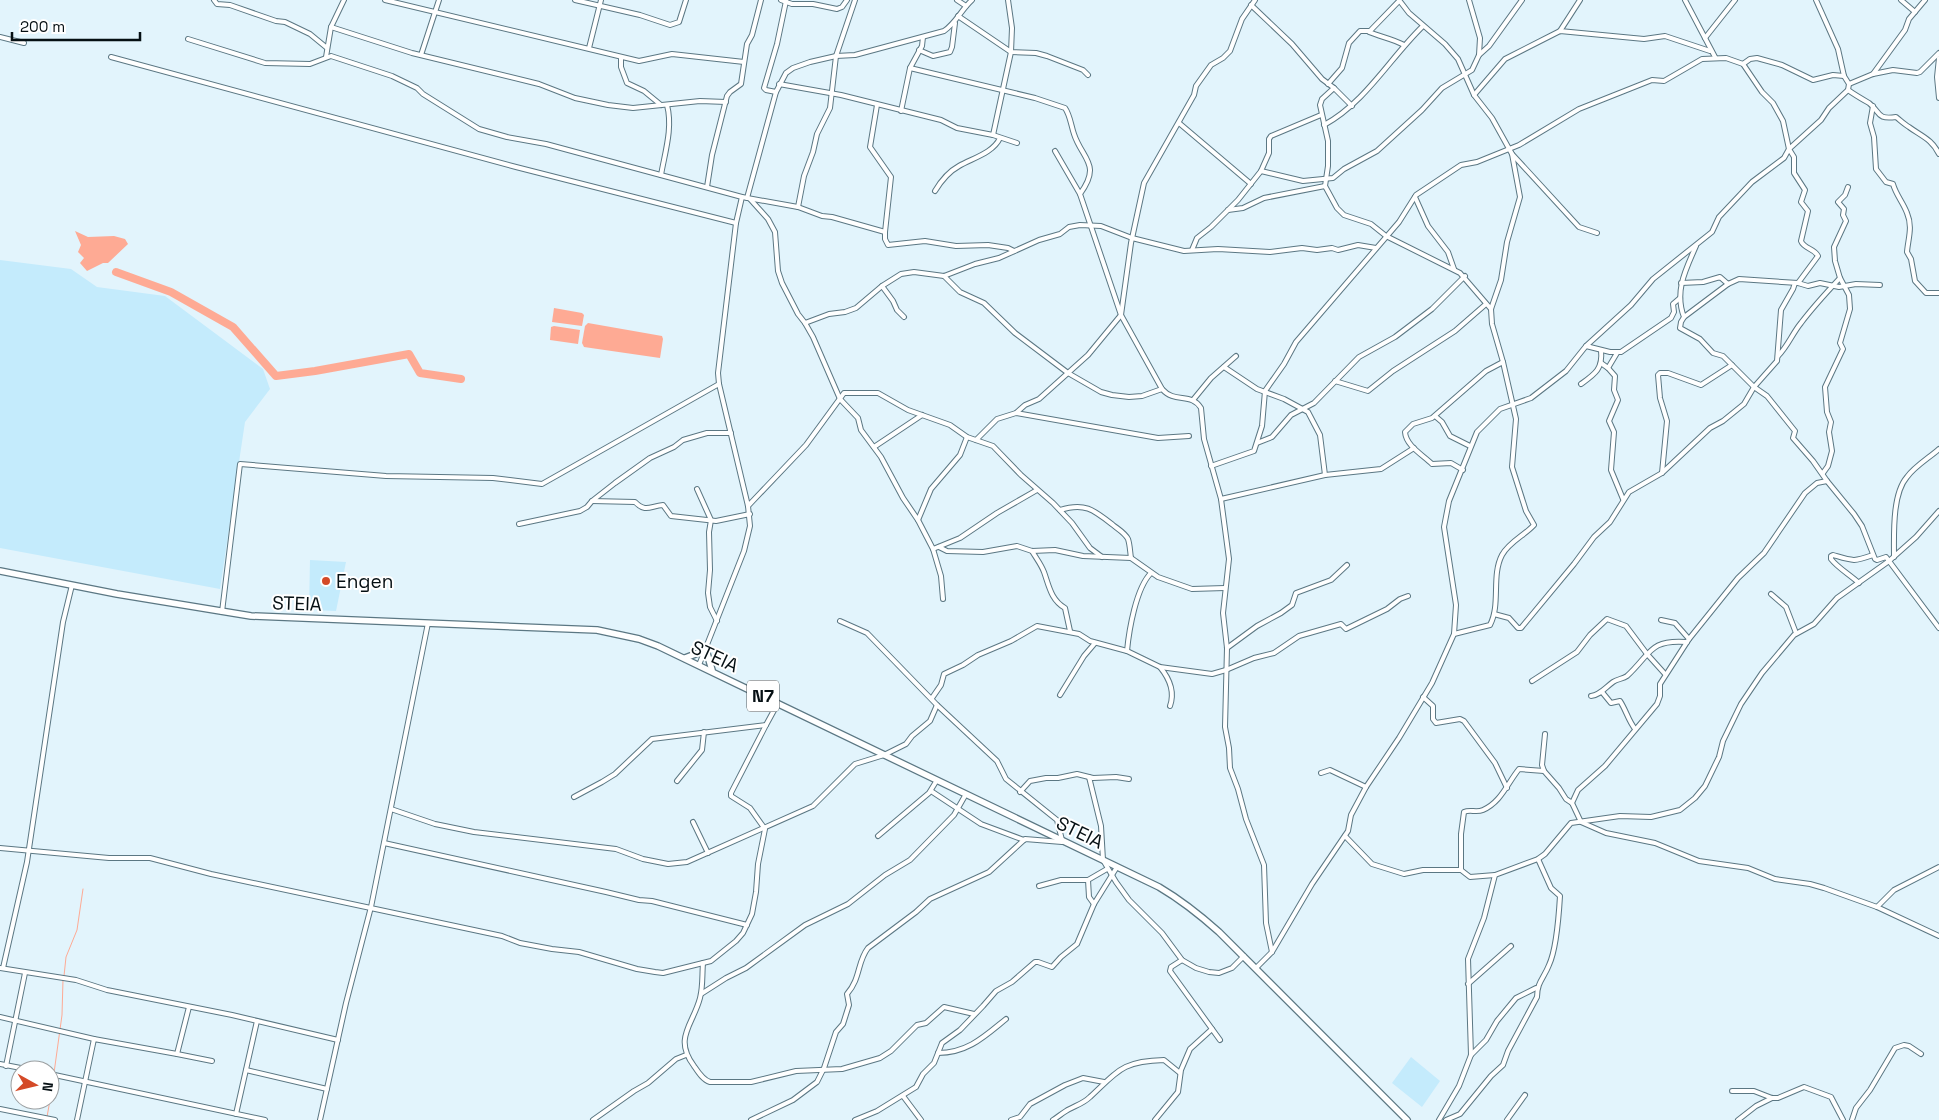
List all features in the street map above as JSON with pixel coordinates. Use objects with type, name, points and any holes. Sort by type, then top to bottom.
[{"type":"main road","name":"STEIA","points":[[0,571],[222,612],[257,616],[597,630],[639,639],[712,670],[1159,887],[1190,907],[1244,956],[1407,1120]]},
{"type":"main road","points":[[685,658],[706,650],[712,670]]},
{"type":"street","points":[[214,0],[217,4],[230,5],[276,21],[285,22],[310,34],[327,48]]},
{"type":"street","points":[[326,57],[332,28],[344,0]]},
{"type":"street","points":[[385,0],[537,38],[590,48],[621,58],[639,61],[672,54],[744,62]]},
{"type":"street","points":[[421,55],[439,0]]},
{"type":"street","points":[[575,0],[640,15],[670,25],[679,22],[686,0]]},
{"type":"street","points":[[590,48],[601,0]]},
{"type":"street","points":[[707,188],[712,155],[726,102],[730,92],[741,84],[747,44],[752,35],[761,0]]},
{"type":"street","points":[[776,92],[764,88],[777,44],[783,1],[837,9],[842,8],[847,0]]},
{"type":"street","points":[[798,207],[804,176],[813,152],[817,134],[830,108],[836,56],[855,0]]},
{"type":"street","points":[[957,0],[966,6]]},
{"type":"street","points":[[919,50],[933,56],[950,52],[955,22],[972,0]]},
{"type":"street","points":[[993,135],[1011,52],[1012,28],[1008,0]]},
{"type":"street","points":[[976,440],[997,419],[1016,413],[1025,405],[1039,399],[1093,350],[1121,315],[1132,238],[1144,183],[1179,123],[1194,95],[1196,86],[1211,65],[1230,51],[1240,23],[1255,0]]},
{"type":"street","points":[[1369,32],[1399,0],[1423,26],[1448,47],[1458,60],[1474,94],[1492,118],[1510,149],[1520,197],[1507,242],[1501,280],[1491,309],[1492,324],[1503,362],[1516,427],[1512,467],[1526,511],[1534,525],[1501,556],[1498,564],[1492,622],[1488,626],[1454,634]]},
{"type":"street","points":[[1261,171],[1303,181],[1333,178],[1344,169],[1377,151],[1422,110],[1442,88],[1472,70],[1479,54],[1479,32],[1470,0]]},
{"type":"street","points":[[1479,54],[1489,46],[1522,0]]},
{"type":"street","points":[[1474,94],[1505,59],[1560,31],[1580,0]]},
{"type":"street","points":[[1685,0],[1710,51],[1715,57]]},
{"type":"street","points":[[1705,38],[1735,0]]},
{"type":"street","points":[[1256,968],[1272,952],[1312,884],[1345,836],[1349,829],[1351,815],[1366,787],[1399,738],[1423,697],[1439,669],[1454,634],[1456,605],[1444,527],[1449,501],[1478,429],[1500,409],[1512,403],[1533,397],[1566,371],[1586,346],[1631,305],[1665,268],[1712,232],[1719,217],[1752,182],[1784,158],[1790,149],[1822,119],[1829,108],[1848,90],[1849,84],[1844,76],[1838,49],[1816,0]]},
{"type":"street","points":[[1901,0],[1915,12]]},
{"type":"street","points":[[1873,74],[1925,0]]},
{"type":"street","points":[[1251,5],[1352,106]]},
{"type":"street","points":[[958,16],[1011,52],[1036,53],[1083,70],[1088,75]]},
{"type":"street","points":[[749,198],[776,92],[786,73],[793,68],[836,56],[855,55],[944,31],[955,22]]},
{"type":"street","points":[[1324,125],[1339,117],[1372,86],[1404,45],[1423,26]]},
{"type":"street","points":[[332,28],[421,55],[539,84],[578,99],[633,108],[700,101],[726,102]]},
{"type":"street","points":[[1328,84],[1342,68],[1349,43],[1362,30],[1389,40],[1394,39],[1404,45]]},
{"type":"street","points":[[1560,31],[1644,39],[1665,36],[1710,51]]},
{"type":"street","points":[[0,37],[24,43]]},
{"type":"street","points":[[901,111],[910,68],[923,42],[923,37]]},
{"type":"street","points":[[188,39],[265,62],[310,64],[331,56],[392,76],[417,88],[423,94],[479,129],[507,137],[546,144],[742,197],[798,207],[822,216],[832,217],[884,232]]},
{"type":"street","points":[[1849,84],[1873,74],[1897,70],[1917,74],[1939,53]]},
{"type":"street","points":[[111,57],[507,164],[736,223]]},
{"type":"street","points":[[1211,466],[1253,453],[1262,426],[1265,391],[1303,333],[1399,222],[1414,197],[1458,167],[1510,149],[1579,109],[1652,80],[1664,81],[1696,61],[1715,57],[1729,58],[1743,64],[1762,92],[1773,103],[1784,124],[1790,149],[1794,157],[1794,173],[1805,190],[1801,202],[1808,211],[1801,241],[1818,256],[1796,283],[1781,310],[1776,363],[1754,388],[1741,407],[1710,428],[1662,473],[1633,490],[1623,500],[1610,522],[1594,537],[1521,628],[1518,628],[1510,618],[1494,614]]},
{"type":"street","points":[[621,58],[621,68],[627,83],[644,92],[661,105]]},
{"type":"street","points":[[1743,64],[1750,59],[1757,58],[1782,65],[1810,79],[1816,80],[1836,75],[1844,76]]},
{"type":"street","points":[[1939,60],[1939,97]]},
{"type":"street","points":[[910,68],[1003,90],[1062,107],[1068,111],[1074,136],[1089,163],[1090,174],[1080,194]]},
{"type":"street","points":[[780,84],[832,94],[941,120],[957,128],[993,135],[1017,143]]},
{"type":"street","points":[[1334,88],[1321,101],[1321,115],[1328,141],[1326,186],[1342,213],[1371,224],[1386,236],[1465,276],[1491,309]]},
{"type":"street","points":[[1848,90],[1873,106],[1877,113],[1887,118],[1896,116],[1908,127],[1919,132],[1935,147],[1939,154]]},
{"type":"street","points":[[661,175],[670,124],[667,105]]},
{"type":"street","points":[[877,105],[870,147],[891,177],[884,232],[888,245],[926,241],[956,246],[996,246],[1014,251]]},
{"type":"street","points":[[1873,106],[1870,123],[1874,137],[1876,169],[1886,182],[1893,184],[1896,194],[1907,212],[1911,233],[1907,252],[1911,259],[1914,281],[1926,293],[1939,293]]},
{"type":"street","points":[[1192,250],[1197,238],[1228,210],[1261,171],[1269,153],[1269,139],[1271,136],[1321,115]]},
{"type":"street","points":[[1179,123],[1251,184]]},
{"type":"street","points":[[934,191],[948,175],[958,167],[993,148],[1000,138]]},
{"type":"street","points":[[1935,147],[1939,141]]},
{"type":"street","points":[[1055,151],[1080,194],[1121,315],[1162,389],[1172,398],[1192,400],[1201,408],[1204,438],[1221,499],[1229,559],[1223,613],[1227,648],[1225,727],[1230,768],[1246,819],[1264,865],[1266,923],[1272,952]]},
{"type":"street","points":[[1512,154],[1579,227],[1597,233]]},
{"type":"street","points":[[1228,210],[1243,208],[1264,198],[1326,186]]},
{"type":"street","points":[[1823,473],[1828,466],[1832,451],[1829,432],[1831,422],[1827,412],[1825,390],[1843,349],[1840,343],[1850,307],[1849,295],[1840,278],[1835,261],[1834,247],[1846,221],[1843,215],[1844,209],[1838,202],[1845,195],[1848,187]]},
{"type":"street","points":[[699,665],[744,551],[750,526],[750,514],[719,384],[718,366],[736,223],[742,197]]},
{"type":"street","points":[[1414,197],[1428,226],[1448,252],[1454,269]]},
{"type":"street","points":[[749,198],[768,219],[775,232],[778,271],[782,283],[798,314],[806,323],[840,399],[857,417],[861,430],[874,447],[918,520],[933,550],[941,576],[943,599]]},
{"type":"street","points":[[806,323],[829,314],[845,312],[856,308],[882,286],[901,274],[908,272],[944,276],[1039,240],[1060,234],[1069,227],[1081,225],[1104,227],[1132,238],[1177,250],[1218,249],[1270,252],[1302,248],[1317,250],[1332,248],[1338,250],[1358,245],[1376,248]]},
{"type":"street","points":[[1684,317],[1680,298],[1681,283],[1697,245]]},
{"type":"street","points":[[944,276],[960,292],[984,303],[1015,333],[1068,373],[1102,392],[1112,395],[1142,396],[1162,389]]},
{"type":"street","points":[[1257,443],[1276,434],[1291,415],[1314,403],[1359,357],[1395,336],[1432,309],[1465,276]]},
{"type":"street","points":[[1681,283],[1703,282],[1720,277],[1728,284]]},
{"type":"street","points":[[1778,356],[1789,344],[1794,331],[1812,308],[1840,278]]},
{"type":"street","points":[[1880,285],[1856,284],[1833,286],[1818,283],[1808,286],[1796,283],[1739,279],[1728,284],[1684,317],[1680,326],[1682,330],[1700,339],[1713,353],[1723,356],[1754,388],[1772,400],[1795,431],[1793,438],[1823,473],[1827,481],[1862,526],[1876,560],[1885,557],[1889,561],[1939,628]]},
{"type":"street","points":[[882,286],[893,300],[897,310],[904,317]]},
{"type":"street","points":[[1586,346],[1617,353],[1621,352],[1671,318],[1674,310],[1673,304],[1680,298]]},
{"type":"street","points":[[1335,381],[1368,391],[1393,371],[1455,331],[1486,304]]},
{"type":"street","points":[[1581,384],[1592,376],[1602,363],[1601,350]]},
{"type":"street","points":[[1608,368],[1617,353]]},
{"type":"street","points":[[1192,400],[1211,378],[1236,356]]},
{"type":"street","points":[[1462,470],[1451,464],[1432,464],[1414,448],[1405,436],[1405,432],[1414,424],[1435,416],[1486,371],[1503,362]]},
{"type":"street","points":[[1602,363],[1615,376],[1614,390],[1618,400],[1609,421],[1614,432],[1611,470],[1623,500]]},
{"type":"street","points":[[1662,473],[1667,421],[1660,398],[1658,375],[1660,373],[1668,373],[1701,385],[1732,365]]},
{"type":"street","points":[[1224,368],[1248,385],[1303,409],[1310,415],[1318,430],[1325,475]]},
{"type":"street","points":[[222,612],[240,464],[386,476],[493,478],[542,484],[719,384]]},
{"type":"street","points":[[748,506],[806,445],[840,399],[848,392],[873,392],[922,415],[950,425],[967,437],[997,449],[1017,472],[1060,510],[1088,546],[1102,557]]},
{"type":"street","points":[[1016,413],[1158,438],[1189,436]]},
{"type":"street","points":[[874,447],[922,415]]},
{"type":"street","points":[[1435,416],[1442,422],[1450,436],[1470,446]]},
{"type":"street","points":[[519,524],[572,514],[587,507],[592,501],[650,458],[674,447],[683,440],[706,433],[731,433]]},
{"type":"street","points":[[918,520],[931,489],[960,454],[967,437]]},
{"type":"street","points":[[1221,499],[1325,475],[1381,469],[1414,448]]},
{"type":"street","points":[[1894,556],[1895,513],[1903,483],[1908,476],[1939,449]]},
{"type":"street","points":[[1572,803],[1578,790],[1605,766],[1658,704],[1660,684],[1688,641],[1738,578],[1764,553],[1806,493],[1817,483],[1827,481]]},
{"type":"street","points":[[697,489],[711,520],[708,593],[710,607],[717,621]]},
{"type":"street","points":[[933,550],[960,538],[997,512],[1037,490]]},
{"type":"street","points":[[592,501],[635,502],[640,508],[645,509],[663,505],[671,516],[723,521],[750,514]]},
{"type":"street","points":[[1060,510],[1073,506],[1088,508],[1101,515],[1126,536],[1131,558]]},
{"type":"street","points":[[1345,836],[1371,863],[1401,873],[1422,870],[1461,870],[1470,877],[1495,875],[1538,859],[1548,852],[1569,825],[1620,816],[1651,817],[1680,810],[1695,798],[1705,786],[1719,757],[1723,740],[1741,704],[1762,673],[1796,633],[1814,624],[1833,601],[1889,561],[1916,537],[1939,511]]},
{"type":"street","points":[[939,547],[947,551],[983,552],[1017,546],[1032,551],[1055,550],[1083,556],[1131,558],[1151,574],[1192,589],[1225,588]]},
{"type":"street","points":[[1032,551],[1043,570],[1048,587],[1058,604],[1065,608],[1070,631]]},
{"type":"street","points":[[1858,583],[1848,572],[1830,559],[1831,556],[1834,554],[1849,560],[1856,560],[1873,555]]},
{"type":"street","points":[[1227,648],[1257,626],[1281,614],[1292,605],[1296,593],[1331,580],[1347,565]]},
{"type":"street","points":[[1127,651],[1135,603],[1146,578],[1151,574]]},
{"type":"street","points":[[72,585],[63,622],[28,851],[1,968],[76,980],[108,990],[338,1040]]},
{"type":"street","points":[[1771,594],[1786,607],[1796,633]]},
{"type":"street","points":[[932,698],[941,685],[944,674],[963,666],[978,655],[1011,641],[1034,627],[1070,631],[1095,643],[1127,651],[1160,667],[1208,674],[1226,670],[1254,658],[1274,653],[1299,636],[1341,624],[1346,629],[1408,596]]},
{"type":"street","points":[[1532,681],[1572,656],[1607,619],[1626,626],[1665,674]]},
{"type":"street","points":[[1660,620],[1675,623],[1688,641]]},
{"type":"street","points":[[751,1120],[797,1098],[817,1082],[824,1068],[836,1032],[843,1024],[849,1005],[847,994],[855,984],[863,955],[868,948],[916,912],[930,899],[989,872],[1024,840],[1028,838],[1064,841],[1060,823],[1006,779],[997,761],[867,633],[840,621]]},
{"type":"street","points":[[320,1120],[371,907],[428,623]]},
{"type":"street","points":[[1591,696],[1602,692],[1614,681],[1626,677],[1658,645],[1668,641],[1688,641]]},
{"type":"street","points":[[1060,695],[1084,656],[1095,643]]},
{"type":"street","points":[[1160,667],[1167,675],[1173,694],[1170,706]]},
{"type":"street","points":[[1602,692],[1611,703],[1620,701],[1635,729]]},
{"type":"street","points":[[1423,697],[1433,706],[1433,719],[1436,723],[1460,719],[1464,721],[1495,763],[1507,788]]},
{"type":"street","points":[[0,848],[109,858],[150,858],[211,874],[502,936],[520,943],[579,952],[646,971],[663,973],[716,959],[736,941],[747,925],[754,905],[758,864],[765,832],[754,811],[731,794],[778,703]]},
{"type":"street","points":[[391,809],[435,824],[474,832],[616,849],[668,864],[687,862],[813,806],[855,764],[884,755],[906,744],[912,736],[930,721],[938,705]]},
{"type":"street","points":[[574,797],[615,774],[652,739],[766,725]]},
{"type":"street","points":[[677,781],[702,750],[704,732]]},
{"type":"street","points":[[1545,734],[1542,765],[1544,771],[1560,788],[1566,799],[1572,803],[1581,822],[1606,833],[1655,843],[1692,859],[1752,869],[1775,879],[1810,884],[1878,907],[1939,936]]},
{"type":"street","points":[[1461,870],[1461,834],[1464,812],[1467,810],[1480,812],[1490,807],[1507,788],[1519,769],[1544,771]]},
{"type":"street","points":[[1321,773],[1330,770],[1366,787]]},
{"type":"street","points":[[1020,792],[1032,780],[1058,778],[1076,774],[1089,777],[1129,779]]},
{"type":"street","points":[[1089,777],[1101,826],[1103,860],[1112,877],[1129,900],[1162,933],[1182,960],[1196,968],[1214,973],[1232,968],[1244,956]]},
{"type":"street","points":[[878,836],[931,791],[937,780]]},
{"type":"street","points":[[931,791],[987,827],[1024,840]]},
{"type":"street","points":[[701,994],[746,968],[804,926],[848,904],[885,875],[910,860],[954,815],[966,794]]},
{"type":"street","points":[[693,822],[708,853]]},
{"type":"street","points":[[384,844],[652,902],[747,925]]},
{"type":"street","points":[[1471,1055],[1486,1040],[1497,1021],[1516,998],[1536,988],[1549,965],[1560,913],[1560,896],[1551,888],[1538,859]]},
{"type":"street","points":[[855,1120],[877,1112],[918,1085],[923,1074],[934,1063],[942,1043],[960,1030],[996,991],[1012,982],[1035,962],[1050,967],[1054,966],[1059,959],[1077,944],[1094,904],[1117,867]]},
{"type":"street","points":[[1878,907],[1894,890],[1939,867]]},
{"type":"street","points":[[1039,886],[1061,880],[1088,880],[1107,869]]},
{"type":"street","points":[[1439,1120],[1459,1086],[1471,1055],[1468,984],[1469,954],[1484,918],[1495,875]]},
{"type":"street","points":[[1088,880],[1088,891],[1094,904]]},
{"type":"street","points":[[1468,984],[1511,946]]},
{"type":"street","points":[[1182,960],[1171,967],[1170,971],[1220,1040]]},
{"type":"street","points":[[703,963],[701,994],[685,1039],[686,1055],[705,1080],[710,1082],[751,1082],[793,1071],[845,1068],[885,1055],[917,1025],[926,1023],[944,1007],[974,1014]]},
{"type":"street","points":[[6,1066],[25,973]]},
{"type":"street","points":[[1446,1120],[1460,1114],[1492,1076],[1504,1065],[1508,1051],[1537,997],[1536,988]]},
{"type":"street","points":[[177,1054],[189,1007]]},
{"type":"street","points":[[0,1018],[94,1039],[212,1061]]},
{"type":"street","points":[[938,1053],[949,1053],[979,1042],[1006,1019]]},
{"type":"street","points":[[236,1114],[257,1021]]},
{"type":"street","points":[[1155,1120],[1178,1092],[1180,1073],[1190,1049],[1212,1028]]},
{"type":"street","points":[[77,1120],[94,1039]]},
{"type":"street","points":[[1852,1120],[1856,1108],[1870,1090],[1896,1048],[1904,1045],[1909,1046],[1921,1054]]},
{"type":"street","points":[[593,1120],[648,1083],[676,1059],[686,1055]]},
{"type":"street","points":[[1053,1120],[1087,1100],[1104,1082],[1124,1067],[1141,1062],[1164,1060],[1180,1073]]},
{"type":"street","points":[[0,1064],[10,1067]]},
{"type":"street","points":[[246,1070],[326,1089]]},
{"type":"street","points":[[60,1076],[247,1118],[264,1120]]},
{"type":"street","points":[[1011,1120],[1020,1117],[1030,1104],[1065,1084],[1087,1078],[1104,1082]]},
{"type":"street","points":[[1738,1120],[1756,1106],[1772,1098],[1784,1097],[1802,1087],[1831,1098],[1843,1120]]},
{"type":"street","points":[[1732,1091],[1754,1091],[1772,1098]]},
{"type":"street","points":[[1507,1120],[1525,1095]]},
{"type":"street","points":[[903,1096],[920,1120]]},
{"type":"street","points":[[0,1109],[55,1120]]},
{"type":"shaded area","points":[[75,231],[88,237],[114,236],[125,239],[128,244],[108,263],[103,263],[87,271],[80,263],[84,258],[78,252],[81,245]]},
{"type":"shaded area","points":[[0,260],[71,269],[97,287],[165,296],[263,369],[270,389],[245,422],[220,589],[0,548]]},
{"type":"shaded area","points":[[554,308],[582,313],[584,315],[582,326],[552,322]]},
{"type":"shaded area","points":[[588,323],[662,336],[660,358],[584,347],[582,343],[585,326]]},
{"type":"shaded area","points":[[551,327],[580,330],[578,344],[550,340]]},
{"type":"shaded area","points":[[310,560],[346,562],[336,611],[309,610]]},
{"type":"shaded area","points":[[1411,1057],[1440,1081],[1422,1107],[1392,1083]]},
{"type":"waterway","points":[[116,272],[171,292],[233,327],[276,376],[409,354],[420,373],[461,379]]},
{"type":"waterway","points":[[64,976],[66,957],[77,930],[83,889]]},
{"type":"waterway","points":[[56,1060],[62,1015],[63,980]]},
{"type":"waterway","points":[[47,1117],[48,1110]]},
{"type":"place","name":"Engen","points":[[326,581]]}]
